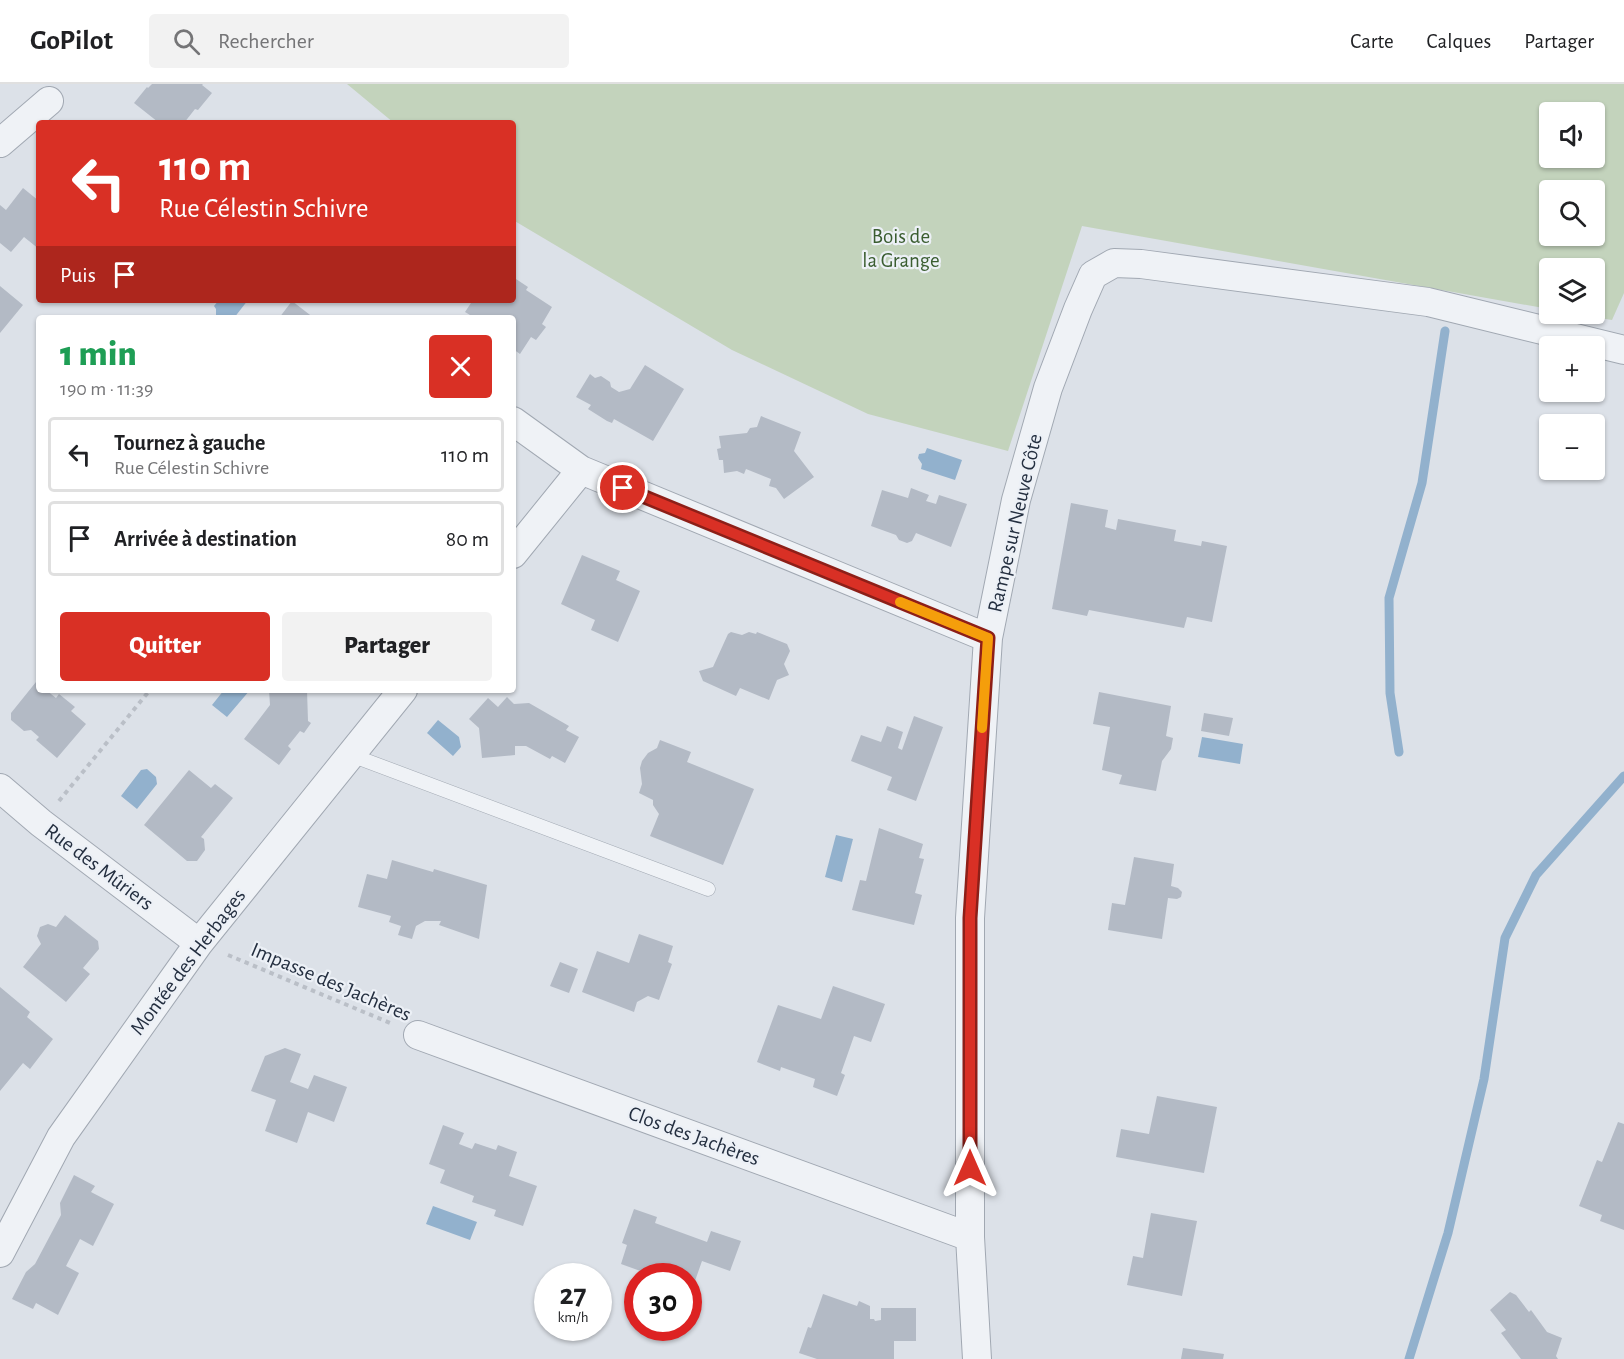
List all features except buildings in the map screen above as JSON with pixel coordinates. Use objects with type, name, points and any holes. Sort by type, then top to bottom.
[{"type":"street","points":[[0,143],[49,101]]},
{"type":"street","name":"Rampe sur Neuve Côte","points":[[977,1359],[970,1237],[970,918],[988,638],[1016,500],[1048,388],[1093,275],[1114,263],[1141,264],[1428,302],[1624,350]]},
{"type":"street","points":[[516,423],[581,470],[988,638]]},
{"type":"street","points":[[516,550],[581,470]]},
{"type":"street","name":"Montée des Herbages","points":[[0,1253],[61,1137],[199,943],[401,693]]},
{"type":"street","name":"Rue des Mûriers","points":[[0,788],[41,823],[199,943]]},
{"type":"street","name":"Clos des Jachères","points":[[418,1035],[970,1237]]},
{"type":"lane","points":[[351,755],[708,889]]},
{"type":"path","points":[[41,823],[148,693]]},
{"type":"path","name":"Impasse des Jachères","points":[[199,943],[418,1035]]},
{"type":"green space","name":"Bois de la Grange","points":[[347,84],[1624,84],[1624,293],[1612,320],[1605,319],[1605,258],[1539,258],[1539,307],[1082,226],[1008,451],[868,414],[732,350],[516,222],[516,120],[390,120]]},
{"type":"water","points":[[216,303],[246,303],[236,315],[216,315],[214,306]]},
{"type":"water","points":[[927,448],[962,460],[955,480],[921,469],[919,454],[925,453]]},
{"type":"water","points":[[222,693],[247,693],[227,717],[212,705]]},
{"type":"water","points":[[438,720],[459,737],[461,747],[453,756],[427,733]]},
{"type":"water","points":[[1202,737],[1243,744],[1240,764],[1198,757]]},
{"type":"water","points":[[147,769],[156,777],[157,784],[137,809],[121,796],[141,770]]},
{"type":"water","points":[[836,835],[853,839],[842,882],[825,877]]},
{"type":"water","points":[[433,1206],[477,1222],[470,1240],[426,1224]]},
{"type":"waterway","points":[[1399,752],[1390,693],[1389,598],[1422,483],[1445,331]]},
{"type":"waterway","points":[[1409,1359],[1448,1233],[1484,1079],[1505,938],[1536,875],[1624,776]]},
{"type":"slow traffic","points":[[900,602],[988,638],[982,728]]},
{"type":"route","points":[[623,488],[988,638],[970,918],[970,1168]]}]
